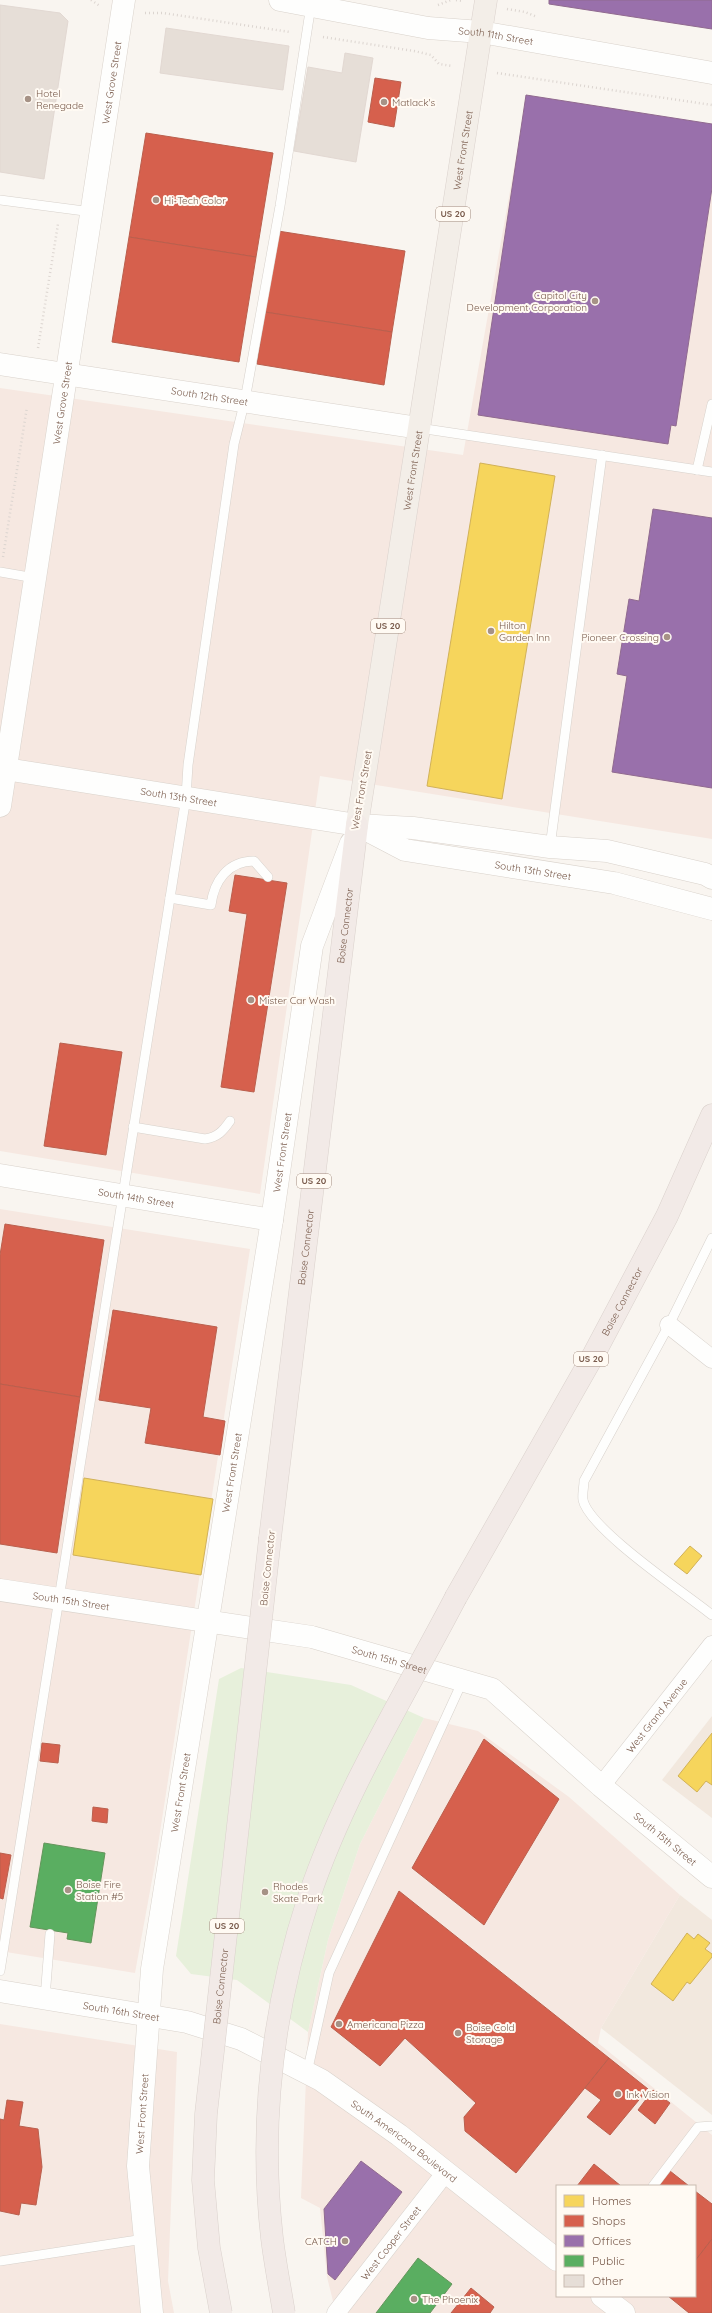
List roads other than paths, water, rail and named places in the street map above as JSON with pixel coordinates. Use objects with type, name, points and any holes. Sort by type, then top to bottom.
[{"type":"highway","name":"Boise Connector","points":[[220,2313],[209,2248],[203,2180],[206,2114],[270,1538],[357,825]]},
{"type":"highway","name":"Boise Connector","points":[[284,2313],[272,2239],[268,2174],[268,2104],[277,2023],[292,1954],[310,1896],[334,1834],[360,1778],[456,1597],[594,1354],[652,1244],[712,1115]]},
{"type":"main road","name":"West Front Street","points":[[357,825],[486,0]]},
{"type":"street","name":"West Grove Street","points":[[0,806],[3,768],[35,578],[124,0]]},
{"type":"street","name":"South 11th Street","points":[[280,0],[312,2],[428,28],[481,32],[712,73]]},
{"type":"street","name":"South 12th Street","points":[[0,364],[245,400],[419,428]]},
{"type":"street","name":"South 13th Street","points":[[3,768],[357,825],[413,828],[550,846],[607,851],[705,874],[712,878]]},
{"type":"street","name":"South 13th Street","points":[[357,825],[405,850],[614,883],[712,909]]},
{"type":"street","name":"West Front Street","points":[[152,2313],[138,2166],[152,1969],[206,1621],[272,1220],[312,946],[357,825]]},
{"type":"street","name":"South 14th Street","points":[[0,1175],[272,1220]]},
{"type":"street","points":[[669,1325],[712,1359]]},
{"type":"street","name":"South 15th Street","points":[[0,1590],[312,1637],[492,1689],[601,1786],[712,1877]]},
{"type":"street","name":"West Grand Avenue","points":[[601,1786],[712,1645]]},
{"type":"street","name":"South 16th Street","points":[[0,1991],[187,2022],[241,2039]]},
{"type":"street","name":"South Americana Boulevard","points":[[241,2039],[321,2080],[399,2135],[556,2259]]},
{"type":"street","name":"West Cooper Street","points":[[336,2313],[446,2172]]},
{"type":"street","points":[[603,2297],[624,2313]]},
{"type":"lane","points":[[0,1971],[186,797],[188,765],[233,452],[245,400],[280,206],[312,2]]},
{"type":"lane","points":[[0,200],[92,212]]},
{"type":"lane","points":[[697,470],[712,404]]},
{"type":"lane","points":[[419,428],[712,472]]},
{"type":"lane","points":[[550,846],[602,455]]},
{"type":"lane","points":[[0,572],[35,578]]},
{"type":"lane","points":[[170,898],[211,905],[213,890],[225,872],[233,865],[245,861],[254,861],[268,877]]},
{"type":"lane","points":[[133,1127],[205,1139],[212,1138],[222,1132],[230,1121]]},
{"type":"lane","points":[[712,1238],[669,1325],[584,1481],[583,1500],[593,1518],[609,1534],[712,1615]]},
{"type":"lane","points":[[307,2073],[329,1973],[463,1680]]},
{"type":"lane","points":[[44,1998],[50,1934]]},
{"type":"lane","points":[[654,2185],[698,2127],[712,2126]]},
{"type":"lane","points":[[0,2261],[144,2239]]},
{"type":"place","name":"Hotel Renegade","points":[[28,99]]},
{"type":"place","name":"Matlack's","points":[[384,102]]},
{"type":"place","name":"Hi-Tech Color","points":[[156,200]]},
{"type":"place","name":"Capitol City Development Corporation","points":[[595,301]]},
{"type":"place","name":"Hilton Garden Inn","points":[[491,631]]},
{"type":"place","name":"Pioneer Crossing","points":[[667,637]]},
{"type":"place","name":"Mister Car Wash","points":[[251,1000]]},
{"type":"place","name":"Boise Fire Station #5","points":[[68,1890]]},
{"type":"place","name":"Rhodes Skate Park","points":[[265,1892]]},
{"type":"place","name":"Americana Pizza","points":[[339,2024]]},
{"type":"place","name":"Boise Cold Storage","points":[[458,2033]]},
{"type":"place","name":"Ink Vision","points":[[618,2094]]},
{"type":"place","name":"CATCH","points":[[345,2241]]},
{"type":"place","name":"The Phoenix","points":[[414,2299]]}]
